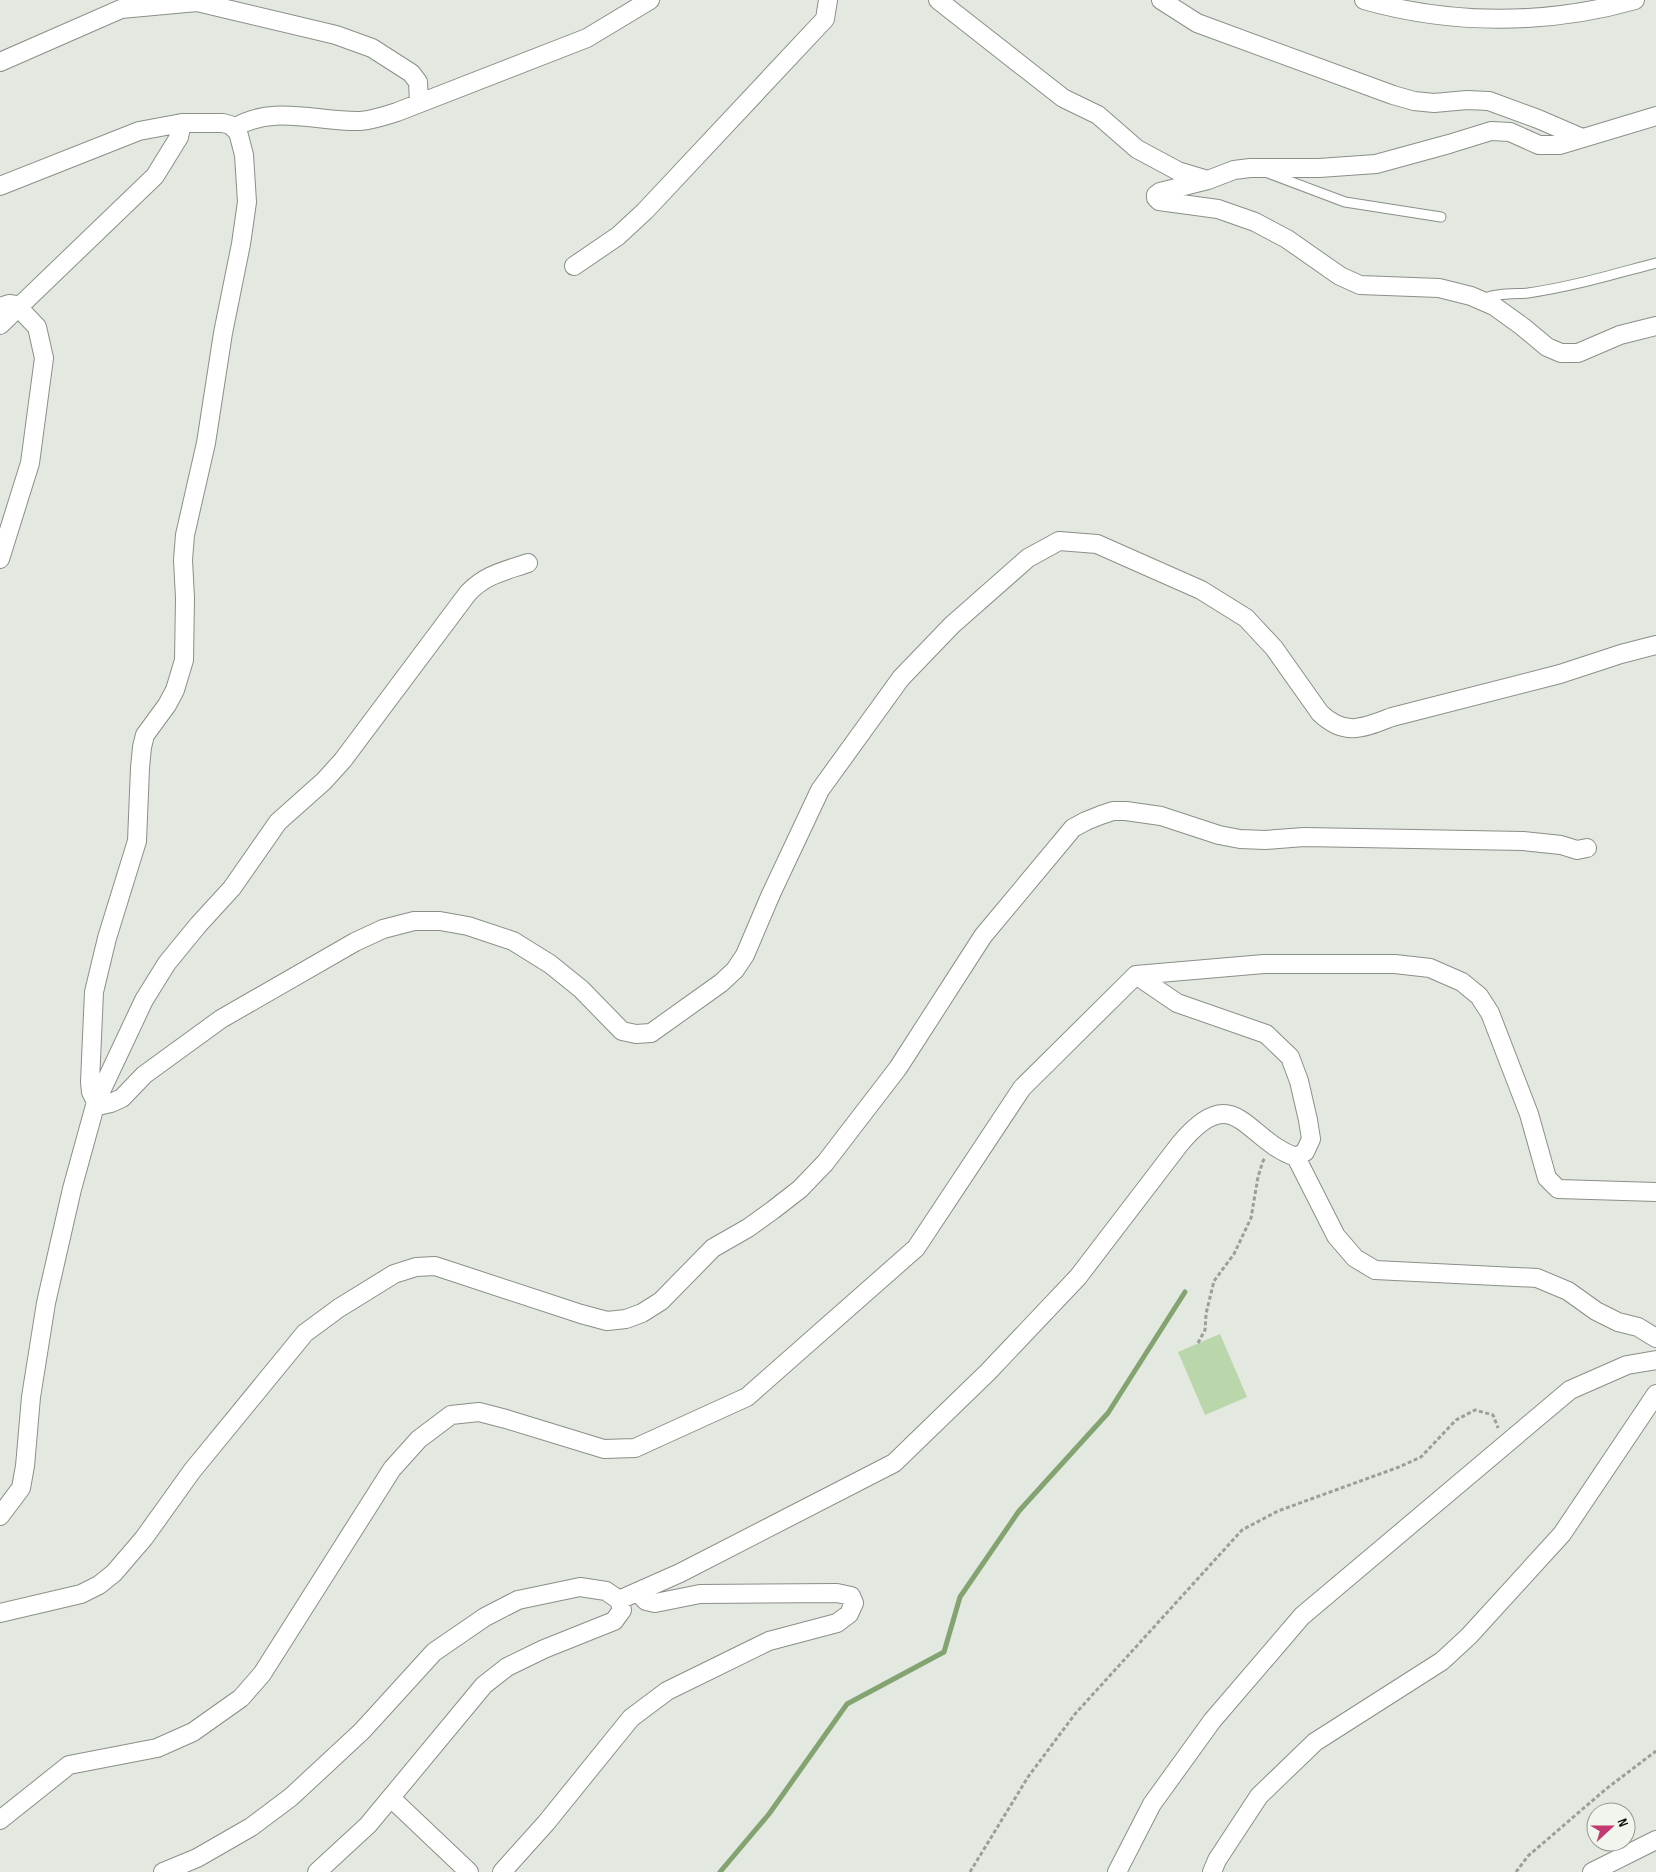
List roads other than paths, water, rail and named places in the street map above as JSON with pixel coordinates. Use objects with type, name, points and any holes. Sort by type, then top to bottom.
[{"type":"street","points":[[234,128],[246,120],[289,115],[359,121],[376,119],[587,38],[650,0]]},
{"type":"street","points":[[574,266],[618,236],[682,174],[825,19],[828,0]]},
{"type":"street","points":[[938,0],[1063,98],[1098,115],[1137,149],[1178,171],[1208,180]]},
{"type":"street","points":[[1162,0],[1197,23],[1393,95],[1414,101],[1434,103],[1489,100],[1582,138]]},
{"type":"street","points":[[1364,0],[1405,10],[1495,19],[1563,15],[1597,10],[1635,0]]},
{"type":"street","points":[[0,62],[121,9],[197,2],[336,34],[372,48],[411,73],[418,82],[419,103]]},
{"type":"street","points":[[1656,116],[1560,145],[1540,146],[1510,132],[1491,131],[1376,164],[1319,168],[1264,167],[1234,170],[1208,180],[1160,192],[1156,195],[1159,201],[1218,209],[1255,222],[1287,239],[1340,276],[1360,285],[1439,288],[1482,300],[1505,314],[1546,347],[1562,353],[1578,353],[1620,335],[1656,326]]},
{"type":"street","points":[[0,325],[155,176],[179,137],[182,123]]},
{"type":"street","points":[[0,186],[139,131],[182,123],[223,123],[234,128],[241,138],[244,155],[247,202],[238,262],[223,333],[206,444],[186,529],[183,560],[185,606],[184,660],[167,705],[145,735],[140,768],[137,841],[106,938],[94,992],[90,1082],[91,1092],[96,1102],[102,1105],[111,1104],[122,1098],[144,1075],[221,1019],[355,942],[383,929],[414,921],[440,921],[468,926],[513,941],[550,964],[582,989],[622,1031],[636,1034],[651,1033],[721,983],[735,970],[745,955],[771,894],[820,790],[901,678],[952,625],[1028,558],[1059,541],[1097,544],[1201,590],[1246,618],[1274,648],[1320,713],[1327,720],[1340,727],[1352,729],[1370,725],[1392,717],[1560,674],[1621,654],[1656,645]]},
{"type":"street","points":[[0,307],[9,304],[18,307],[37,327],[44,358],[30,463],[0,559]]},
{"type":"street","points":[[0,1516],[21,1488],[25,1466],[31,1397],[46,1303],[72,1189],[96,1102],[144,1000],[167,963],[232,888],[278,822],[324,781],[343,760],[455,608],[479,582],[497,573],[528,564]]},
{"type":"street","points":[[0,1613],[80,1594],[99,1585],[114,1573],[144,1538],[192,1470],[305,1333],[339,1308],[394,1274],[416,1267],[435,1266],[607,1321],[626,1319],[642,1313],[661,1301],[713,1248],[748,1228],[773,1210],[800,1189],[826,1163],[898,1068],[983,936],[1073,828],[1086,821],[1113,811],[1126,811],[1161,816],[1219,835],[1240,839],[1304,837],[1523,841],[1561,845],[1577,850],[1587,848]]},
{"type":"street","points":[[0,1820],[69,1764],[157,1748],[193,1732],[241,1698],[262,1674],[392,1470],[419,1439],[451,1415],[479,1412],[604,1449],[635,1448],[747,1397],[916,1248],[1022,1088],[1136,976],[1264,964],[1395,964],[1430,968],[1462,982],[1479,996],[1490,1013],[1529,1114],[1547,1178],[1558,1189],[1656,1192]]},
{"type":"street","points":[[619,1600],[680,1573],[894,1463],[988,1372],[1078,1277],[1193,1127],[1210,1116],[1228,1114],[1248,1125],[1285,1154],[1296,1157],[1305,1152],[1311,1138],[1299,1081],[1290,1057],[1266,1034],[1177,1002],[1136,976]]},
{"type":"street","points":[[1296,1157],[1336,1236],[1356,1258],[1375,1270],[1537,1278],[1568,1291],[1596,1311],[1618,1322],[1638,1327],[1656,1338]]},
{"type":"street","points":[[1117,1872],[1152,1804],[1212,1722],[1302,1616],[1570,1390],[1627,1365],[1656,1360]]},
{"type":"street","points":[[1212,1872],[1217,1860],[1259,1796],[1315,1742],[1442,1662],[1469,1636],[1562,1534],[1656,1394]]},
{"type":"street","points":[[163,1872],[197,1858],[251,1827],[291,1798],[362,1731],[434,1652],[485,1617],[518,1600],[580,1588],[606,1591],[619,1600],[622,1610],[614,1621],[544,1649],[507,1667],[484,1685],[368,1825],[316,1872]]},
{"type":"street","points":[[502,1872],[546,1823],[631,1718],[667,1691],[769,1642],[837,1623],[849,1614],[854,1603],[851,1596],[837,1593],[700,1594],[655,1603],[646,1601],[637,1592]]},
{"type":"street","points":[[390,1798],[469,1872]]},
{"type":"street","points":[[1592,1872],[1656,1840]]},
{"type":"lane","points":[[1264,167],[1268,173],[1345,202],[1441,217]]},
{"type":"lane","points":[[1482,300],[1489,296],[1522,294],[1565,287],[1656,262]]},
{"type":"waterway","points":[[720,1872],[769,1814],[847,1704],[944,1652],[960,1597],[1019,1511],[1108,1413],[1185,1292]]}]
